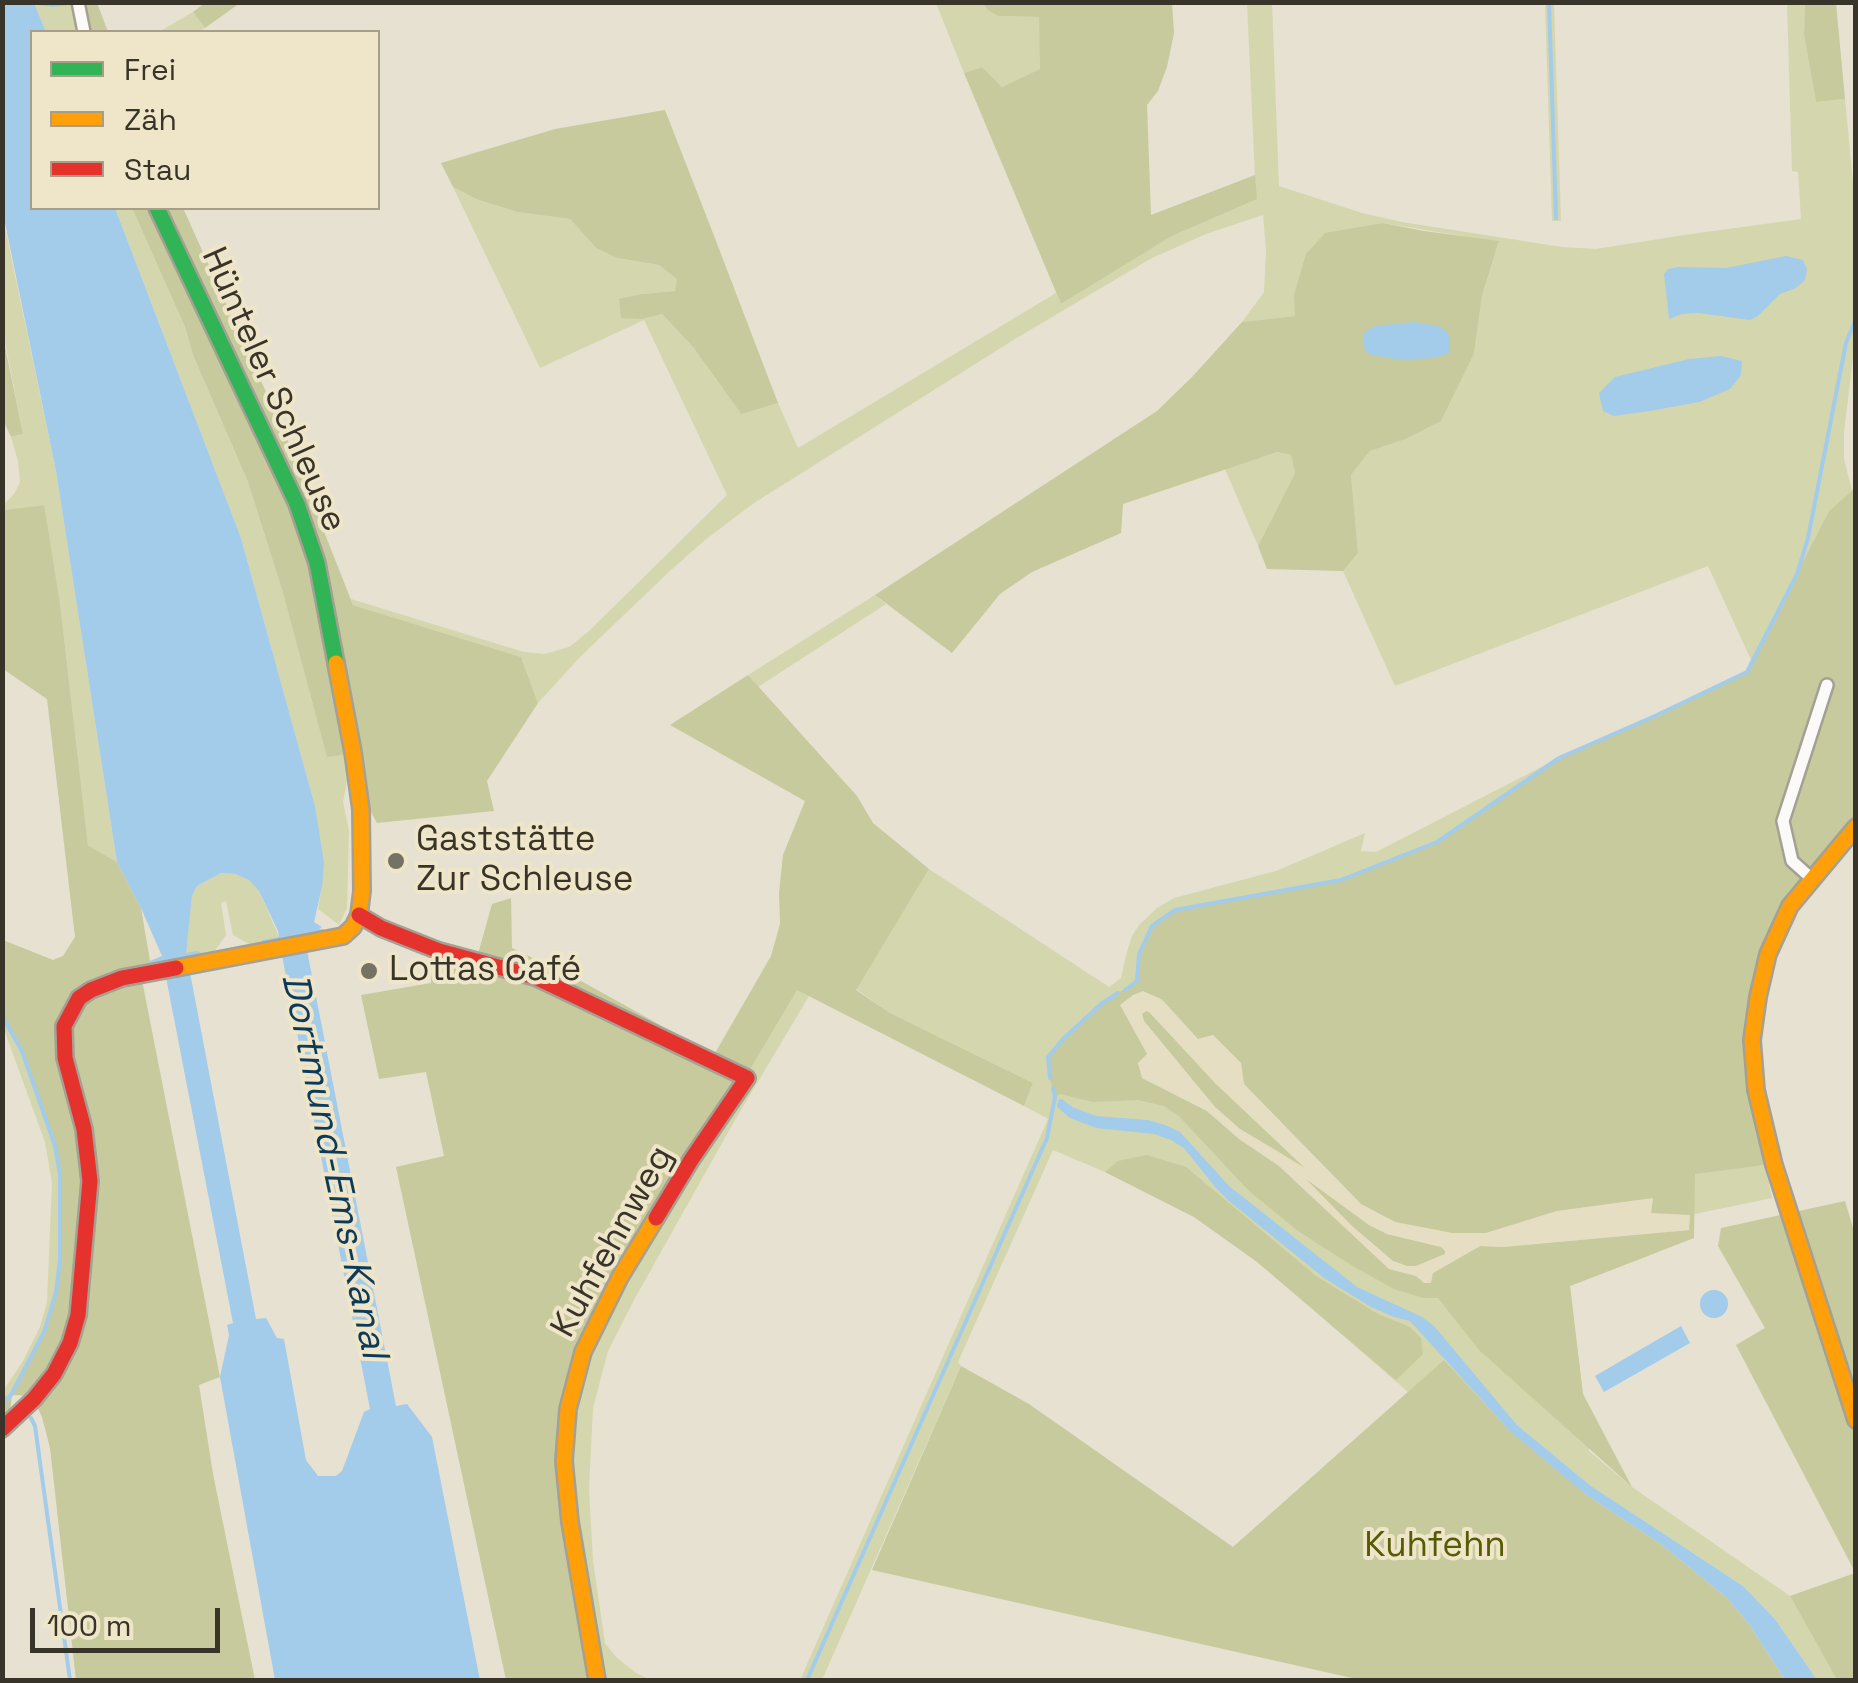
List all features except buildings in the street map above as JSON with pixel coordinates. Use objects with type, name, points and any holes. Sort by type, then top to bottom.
[{"type":"street","points":[[78,2],[84,30]]},
{"type":"street","name":"Hünteler Schleuse","points":[[158,210],[297,504],[317,563],[361,810],[359,915]]},
{"type":"street","points":[[1811,878],[1792,861],[1783,821],[1828,684]]},
{"type":"street","points":[[1856,827],[1790,906],[1768,954],[1752,1040],[1756,1090],[1778,1178],[1856,1420]]},
{"type":"street","points":[[2,1430],[54,1374],[70,1343],[78,1315],[90,1180],[84,1129],[66,1058],[64,1026],[70,1012],[92,990],[122,978],[343,936],[359,915]]},
{"type":"street","name":"Kuhfehnweg","points":[[359,915],[439,951],[536,977],[747,1078],[691,1160],[620,1277],[583,1352],[568,1409],[564,1460],[570,1522],[597,1680]]},
{"type":"green space","points":[[34,3],[78,3],[83,29],[45,30]]},
{"type":"green space","points":[[78,3],[97,3],[107,30],[78,30],[83,28]]},
{"type":"green space","points":[[205,3],[240,3],[205,28],[193,12]]},
{"type":"green space","points":[[936,3],[983,3],[998,16],[1039,17],[1041,69],[1002,87],[982,67],[964,73]]},
{"type":"green space","points":[[983,3],[1172,3],[1174,33],[1167,67],[1158,91],[1147,105],[1151,215],[1255,175],[1257,199],[1172,236],[1061,304],[964,73],[982,67],[1002,87],[1040,69],[1039,17],[998,16]]},
{"type":"green space","points":[[1247,3],[1272,3],[1279,186],[1402,222],[1596,249],[1801,219],[1798,172],[1792,171],[1787,3],[1805,3],[1804,35],[1816,102],[1845,99],[1856,215],[1855,341],[1844,432],[1844,459],[1852,491],[1829,511],[1752,662],[1708,566],[1395,686],[1343,571],[1358,553],[1351,475],[1370,451],[1441,421],[1474,354],[1482,296],[1499,242],[1383,223],[1296,316],[1242,322],[1264,292],[1263,215],[1150,259],[754,503],[670,571],[538,703],[521,657],[353,605],[351,599],[524,652],[545,654],[569,647],[727,495],[644,320],[540,368],[453,187],[517,212],[570,219],[596,248],[617,258],[659,265],[678,279],[675,291],[642,294],[643,319],[662,314],[693,347],[740,413],[778,403],[798,448],[1056,293],[1061,304],[1172,236],[1256,199]]},
{"type":"green space","points":[[1545,3],[1554,3],[1561,221],[1552,221]]},
{"type":"green space","points":[[1805,3],[1836,3],[1845,99],[1816,102],[1804,35]]},
{"type":"green space","points":[[193,12],[205,28],[202,30],[162,30]]},
{"type":"green space","points":[[665,110],[778,403],[741,414],[693,347],[662,314],[643,319],[621,318],[619,299],[675,291],[677,279],[659,265],[617,258],[596,248],[570,219],[517,212],[476,199],[453,187],[441,163],[555,129]]},
{"type":"green space","points":[[116,210],[133,210],[248,482],[327,756],[353,752],[343,802],[349,830],[347,908],[339,925],[318,909],[322,887],[315,806],[241,538]]},
{"type":"green space","points":[[133,210],[184,210],[289,443],[353,605],[521,657],[538,703],[487,781],[494,811],[377,823],[367,805],[353,753],[327,757],[248,482],[193,355],[185,327]]},
{"type":"green space","points":[[2,213],[56,471],[117,862],[88,845],[60,603],[43,505],[3,510],[20,482],[11,437],[23,434],[3,332]]},
{"type":"green space","points":[[1383,223],[1499,241],[1482,296],[1474,354],[1441,421],[1370,451],[1351,475],[1358,553],[1343,571],[1267,569],[1258,546],[1295,473],[1291,455],[1277,452],[1123,504],[1121,533],[1032,572],[1000,594],[952,653],[875,595],[1157,411],[1242,322],[1295,316],[1294,295],[1306,254],[1325,233]]},
{"type":"green space","points":[[2,332],[23,434],[11,437],[3,420]]},
{"type":"green space","points":[[1277,452],[1291,455],[1295,473],[1258,546],[1225,469]]},
{"type":"green space","points":[[1855,488],[1855,827],[1790,906],[1758,997],[1756,1090],[1765,1165],[1695,1174],[1694,1238],[1570,1286],[1583,1394],[1632,1487],[1479,1350],[1438,1298],[1423,1298],[1394,1289],[1298,1231],[1249,1191],[1179,1116],[1164,1106],[1138,1100],[1093,1102],[1060,1094],[1055,1097],[1048,1057],[1101,1004],[1137,981],[1139,954],[1152,926],[1175,910],[1341,880],[1437,842],[1559,758],[1746,672],[1829,511]],"holes":[[[1133,995],[1162,999],[1198,1039],[1213,1035],[1241,1063],[1244,1084],[1361,1204],[1395,1222],[1452,1233],[1486,1233],[1557,1211],[1653,1199],[1651,1213],[1689,1230],[1480,1246],[1433,1273],[1416,1276],[1389,1269],[1279,1166],[1207,1111],[1142,1078],[1138,1063],[1147,1054]]]},
{"type":"green space","points":[[44,505],[60,603],[88,845],[117,862],[141,908],[150,961],[141,975],[220,1377],[199,1385],[255,1680],[76,1680],[50,1448],[42,1417],[32,1396],[12,1395],[10,1411],[3,1418],[3,1396],[11,1395],[44,1332],[56,1292],[60,1175],[55,1146],[22,1051],[3,1016],[3,940],[53,960],[63,956],[75,937],[47,699],[3,669],[3,510]]},
{"type":"green space","points":[[875,595],[886,604],[758,687],[748,675]]},
{"type":"green space","points":[[748,675],[857,796],[873,823],[929,869],[856,990],[890,1013],[1033,1083],[1024,1106],[797,990],[583,1352],[564,1461],[597,1680],[506,1680],[396,1167],[444,1156],[426,1072],[379,1079],[361,995],[431,983],[432,958],[500,976],[503,961],[478,954],[492,904],[511,898],[512,948],[583,982],[714,1055],[771,956],[780,924],[783,855],[805,801],[670,725]]},
{"type":"green space","points":[[1559,758],[1437,842],[1341,880],[1210,902],[1667,1176],[1765,1165],[1772,1198],[1690,1215],[1648,1256],[1570,1286],[1589,1451],[1632,1487],[1790,1596],[1837,1680],[1817,1680],[1775,1619],[1743,1586],[1591,1486],[1517,1425],[1454,1352],[1445,1360],[1785,1680],[1361,1680],[1233,1547],[1408,1392],[1258,1262],[1194,1217],[1053,1150],[822,1680],[800,1680],[1048,1119],[1024,1106],[1033,1083],[890,1013],[856,989],[929,869],[1109,987],[1121,978],[1132,936],[1139,925],[1174,898],[1276,871],[1365,833],[1361,851],[1376,852]]},
{"type":"green space","points":[[221,873],[249,880],[259,891],[279,937],[256,948],[233,935],[226,901],[221,903],[226,935],[210,957],[185,953],[192,896],[197,886]]},
{"type":"green space","points":[[797,989],[809,996],[731,1127],[608,1351],[593,1408],[589,1489],[593,1561],[605,1643],[616,1657],[651,1680],[597,1680],[564,1461],[583,1352]]},
{"type":"green space","points":[[1146,1011],[1311,1174],[1240,1129],[1215,1107],[1144,1021],[1142,1014]]},
{"type":"green space","points":[[2,1016],[22,1051],[55,1146],[60,1175],[56,1292],[44,1332],[11,1395],[3,1396],[40,1327],[47,1302],[52,1183],[45,1142]]},
{"type":"green space","points":[[1147,1155],[1186,1167],[1316,1276],[1378,1314],[1410,1327],[1421,1338],[1423,1354],[1396,1380],[1257,1262],[1194,1217],[1105,1172],[1118,1161]]},
{"type":"green space","points":[[1302,1176],[1369,1225],[1387,1234],[1441,1247],[1446,1254],[1416,1266],[1393,1261]]},
{"type":"green space","points":[[1845,1201],[1856,1238],[1855,1572],[1736,1345],[1765,1328],[1718,1246],[1721,1228]]},
{"type":"green space","name":"Kuhfehn","points":[[1444,1360],[1510,1431],[1585,1494],[1662,1545],[1727,1598],[1785,1680],[1361,1680],[872,1570],[961,1366],[1029,1404],[1233,1547]]},
{"type":"green space","points":[[1855,1573],[1855,1680],[1837,1680],[1790,1596]]},
{"type":"sand","points":[[1143,991],[1161,999],[1198,1039],[1213,1035],[1241,1063],[1244,1084],[1361,1204],[1395,1222],[1452,1233],[1486,1233],[1557,1211],[1653,1198],[1651,1213],[1690,1215],[1689,1230],[1480,1246],[1433,1273],[1431,1283],[1389,1269],[1279,1166],[1207,1111],[1142,1078],[1138,1063],[1147,1054],[1120,1005]],"holes":[[[1146,1011],[1215,1083],[1305,1168],[1240,1129],[1215,1107],[1144,1021],[1142,1014]],[[1306,1179],[1369,1225],[1387,1234],[1441,1247],[1445,1254],[1416,1266],[1393,1261]]]},
{"type":"water","name":"Dortmund-Ems-Kanal","points":[[2,3],[34,3],[45,30],[30,30],[30,210],[116,210],[241,538],[315,806],[324,863],[314,922],[326,935],[305,940],[396,1406],[407,1404],[432,1437],[480,1680],[275,1680],[220,1377],[229,1335],[227,1325],[233,1323],[164,967],[144,969],[162,956],[117,862],[56,471],[3,213]],"holes":[[[221,873],[249,880],[259,891],[278,931],[279,937],[263,940],[256,948],[280,945],[370,1409],[364,1412],[342,1471],[336,1476],[318,1476],[306,1460],[284,1339],[277,1338],[266,1318],[256,1319],[188,962],[210,957],[197,951],[186,953],[192,896],[197,886]]]},
{"type":"water","points":[[1786,256],[1803,260],[1807,269],[1805,280],[1780,294],[1758,316],[1750,320],[1698,313],[1669,319],[1664,274],[1668,269],[1726,268]]},
{"type":"water","points":[[1414,322],[1447,331],[1449,353],[1400,360],[1368,354],[1363,347],[1364,333],[1375,326]]},
{"type":"water","points":[[1721,356],[1742,361],[1741,375],[1730,389],[1699,402],[1650,411],[1614,416],[1603,411],[1599,393],[1615,377],[1689,359]]},
{"type":"water","points":[[1062,1099],[1096,1116],[1148,1120],[1180,1132],[1229,1186],[1357,1287],[1434,1326],[1517,1425],[1591,1486],[1743,1586],[1775,1619],[1817,1680],[1785,1680],[1727,1598],[1662,1545],[1585,1494],[1510,1431],[1410,1321],[1371,1307],[1324,1278],[1229,1201],[1184,1148],[1154,1134],[1096,1128],[1070,1118],[1057,1107]]},
{"type":"water","points":[[1714,1290],[1724,1294],[1728,1304],[1724,1314],[1714,1318],[1704,1314],[1700,1304],[1704,1294]]},
{"type":"water","points":[[1681,1326],[1690,1343],[1604,1392],[1595,1376]]},
{"type":"waterway","points":[[31,2],[77,2]]},
{"type":"waterway","points":[[1549,2],[1556,218]]},
{"type":"waterway","points":[[1125,990],[1137,981],[1139,954],[1152,926],[1175,910],[1341,880],[1437,842],[1559,758],[1747,672],[1797,574],[1808,538],[1846,343],[1856,318]]},
{"type":"waterway","points":[[1050,1078],[1048,1057],[1101,1004],[1118,993]]},
{"type":"waterway","points":[[2,1016],[22,1051],[55,1146],[60,1175],[56,1292],[44,1332],[11,1395],[2,1404]]},
{"type":"waterway","points":[[807,1680],[1047,1138],[1055,1097],[1053,1088]]},
{"type":"waterway","points":[[31,1418],[70,1680]]},
{"type":"traffic: fast","points":[[158,210],[297,504],[317,563],[336,663]]},
{"type":"traffic: slow","points":[[176,968],[343,936],[353,927],[362,891],[361,810],[336,663]]},
{"type":"traffic: slow","points":[[1856,827],[1790,906],[1768,954],[1752,1040],[1756,1090],[1774,1165],[1856,1420]]},
{"type":"traffic: slow","points":[[597,1680],[570,1522],[564,1461],[568,1409],[583,1352],[620,1277],[656,1218]]},
{"type":"traffic: jam","points":[[359,915],[439,951],[535,977],[747,1078],[656,1218]]},
{"type":"traffic: jam","points":[[2,1429],[54,1374],[70,1343],[78,1315],[90,1181],[84,1129],[65,1058],[64,1026],[79,998],[91,990],[122,978],[176,968]]},
{"type":"place","name":"Gaststätte Zur Schleuse","points":[[396,861]]},
{"type":"place","name":"Lottas Café","points":[[369,971]]}]
